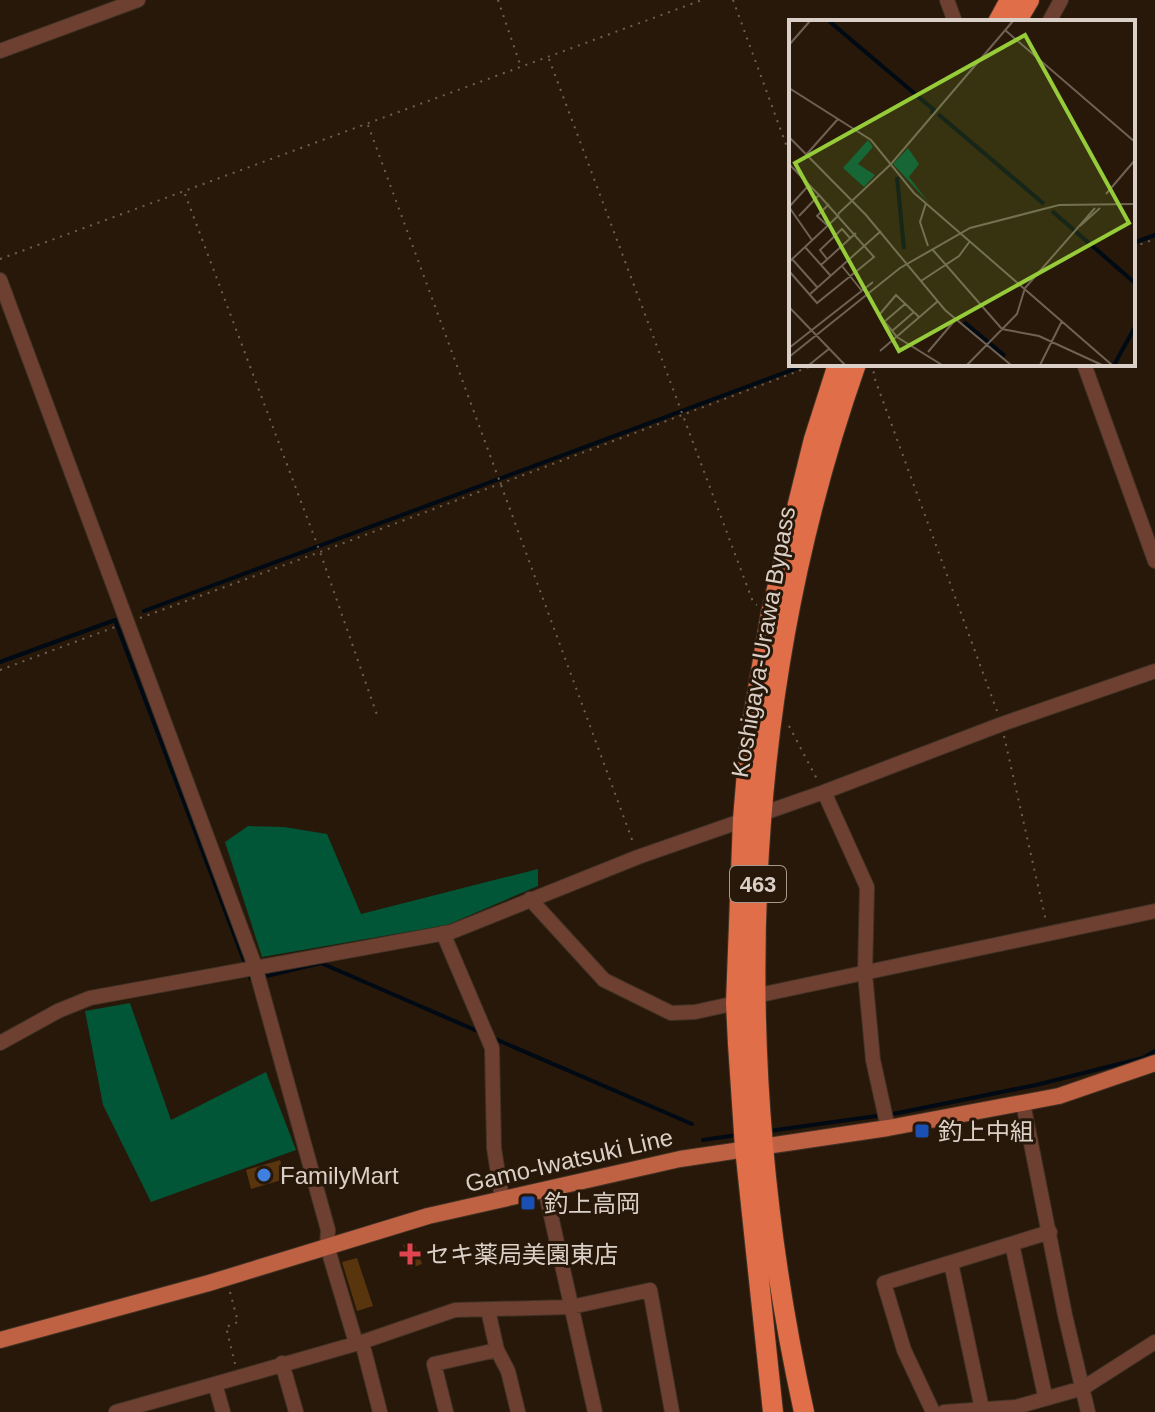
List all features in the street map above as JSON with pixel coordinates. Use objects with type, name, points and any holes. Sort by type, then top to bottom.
[{"type":"highway","points":[[999,20],[1010,0]]},
{"type":"highway","points":[[1017,20],[1029,0]]},
{"type":"highway","name":"Koshigaya-Urawa Bypass","points":[[773,1412],[754,1147],[755,1034],[746,999],[757,904],[750,736],[771,613],[814,439],[837,366]]},
{"type":"highway","name":"Koshigaya-Urawa Bypass","points":[[752,816],[805,535],[831,438],[855,366]]},
{"type":"highway","name":"Koshigaya-Urawa Bypass","points":[[754,1147],[804,1412]]},
{"type":"main road","name":"Gamo-Iwatsuki Line","points":[[0,1340],[226,1278],[392,1225],[668,1162],[888,1128],[1023,1103],[1083,1090],[1155,1064]]},
{"type":"street","points":[[0,51],[138,0]]},
{"type":"street","points":[[947,0],[954,20]]},
{"type":"street","points":[[1050,20],[1061,0]]},
{"type":"street","points":[[0,280],[255,966],[328,1230],[327,1246],[380,1412]]},
{"type":"street","points":[[1085,366],[1155,561]]},
{"type":"street","points":[[0,1043],[58,1011],[90,998],[443,933],[638,857],[1155,671]]},
{"type":"street","points":[[824,792],[867,887],[865,974],[873,1060],[888,1128]]},
{"type":"street","points":[[530,899],[604,980],[671,1013],[695,1012],[1155,911]]},
{"type":"street","points":[[443,933],[492,1048],[494,1148],[502,1199]]},
{"type":"street","points":[[1023,1103],[1065,1315],[1088,1412]]},
{"type":"street","points":[[545,1189],[595,1412]]},
{"type":"street","points":[[933,1412],[904,1350],[884,1283],[1050,1232]]},
{"type":"street","points":[[1012,1244],[1045,1396]]},
{"type":"street","points":[[951,1263],[982,1409]]},
{"type":"street","points":[[116,1412],[144,1408],[282,1363],[359,1343],[455,1310],[571,1307],[650,1290],[672,1412]]},
{"type":"street","points":[[488,1310],[497,1350],[508,1371],[518,1412]]},
{"type":"street","points":[[944,1412],[1016,1407],[1045,1396],[1083,1388],[1155,1342]]},
{"type":"street","points":[[446,1412],[434,1364],[497,1350]]},
{"type":"street","points":[[282,1363],[296,1412]]},
{"type":"street","points":[[215,1384],[223,1412]]},
{"type":"path","points":[[498,0],[522,68]]},
{"type":"path","points":[[0,259],[702,0]]},
{"type":"path","points":[[733,0],[789,153]]},
{"type":"path","points":[[549,58],[753,602],[771,613]]},
{"type":"path","points":[[368,125],[638,857]]},
{"type":"path","points":[[184,192],[320,552],[377,715]]},
{"type":"path","points":[[1135,246],[1155,239]]},
{"type":"path","points":[[0,670],[812,366]]},
{"type":"path","points":[[876,366],[873,374],[1002,724],[1049,934]]},
{"type":"path","points":[[789,726],[824,792]]},
{"type":"path","points":[[226,1278],[238,1322],[226,1327],[238,1377]]},
{"type":"green space","points":[[248,826],[284,827],[327,834],[361,914],[538,869],[538,886],[447,925],[262,957],[225,842]]},
{"type":"green space","points":[[130,1003],[171,1120],[266,1072],[296,1150],[151,1202],[103,1105],[85,1011]]},
{"type":"building","points":[[280,1160],[285,1179],[251,1189],[246,1170]]},
{"type":"building","points":[[414,1241],[422,1264],[411,1268],[403,1245]]},
{"type":"building","points":[[357,1258],[373,1306],[357,1311],[342,1262]]},
{"type":"waterway","points":[[1135,242],[1155,235]]},
{"type":"waterway","points":[[144,611],[803,366]]},
{"type":"waterway","points":[[0,662],[115,620],[251,979],[254,979]]},
{"type":"waterway","points":[[262,977],[321,963],[482,1033]]},
{"type":"waterway","points":[[493,1038],[692,1124]]},
{"type":"waterway","points":[[769,1131],[898,1113],[1036,1085],[1143,1058],[1155,1051]]},
{"type":"waterway","points":[[703,1140],[737,1135]]},
{"type":"place","name":"釣上中組","points":[[922,1131]]},
{"type":"place","name":"FamilyMart","points":[[264,1175]]},
{"type":"place","name":"釣上高岡","points":[[528,1203]]},
{"type":"place","name":"セキ薬局美園東店","points":[[410,1254]]}]
